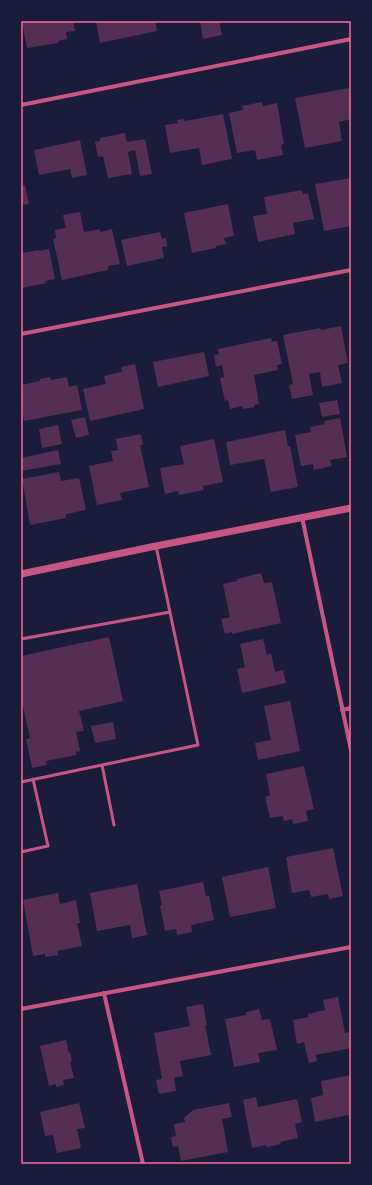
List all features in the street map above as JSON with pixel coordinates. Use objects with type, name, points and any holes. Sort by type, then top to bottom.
[{"type":"street","points":[[21,105],[351,40]]},
{"type":"street","points":[[21,334],[351,270]]},
{"type":"street","points":[[21,574],[351,508]]},
{"type":"street","points":[[302,517],[351,750]]},
{"type":"street","points":[[342,710],[351,708]]},
{"type":"street","points":[[21,1009],[351,947]]},
{"type":"street","points":[[104,993],[142,1164]]},
{"type":"lane","points":[[21,782],[198,745],[156,546]]},
{"type":"lane","points":[[21,639],[170,612]]},
{"type":"lane","points":[[102,765],[114,826]]},
{"type":"lane","points":[[21,852],[48,846],[33,779]]},
{"type":"building","points":[[22,21],[73,21],[75,31],[66,32],[67,39],[58,41],[58,43],[27,48]]},
{"type":"building","points":[[96,21],[155,21],[157,31],[100,43]]},
{"type":"building","points":[[200,21],[219,21],[222,35],[203,39]]},
{"type":"building","points":[[349,88],[351,97],[351,119],[339,122],[342,141],[305,148],[295,98]]},
{"type":"building","points":[[262,102],[263,106],[277,103],[284,144],[281,145],[283,155],[257,160],[255,150],[237,153],[229,113],[243,110],[242,106]]},
{"type":"building","points":[[223,114],[232,159],[202,165],[199,148],[170,153],[165,125],[178,123],[177,120],[184,119],[185,121]]},
{"type":"building","points":[[125,133],[127,142],[145,139],[152,174],[140,176],[135,150],[128,152],[132,174],[108,178],[103,156],[98,157],[95,142],[100,141],[100,138]]},
{"type":"building","points":[[80,140],[87,175],[72,178],[70,169],[39,175],[34,150]]},
{"type":"building","points":[[351,178],[351,226],[324,231],[315,184]]},
{"type":"building","points":[[25,185],[29,204],[21,205],[21,186]]},
{"type":"building","points":[[302,190],[303,194],[308,193],[314,219],[293,223],[295,234],[258,242],[253,216],[267,214],[264,197]]},
{"type":"building","points":[[228,204],[234,236],[224,238],[226,244],[216,246],[216,248],[192,253],[184,213]]},
{"type":"building","points":[[80,212],[84,232],[100,229],[100,232],[112,229],[120,264],[108,266],[108,270],[62,280],[53,239],[56,238],[55,230],[66,228],[63,215]]},
{"type":"building","points":[[160,232],[162,239],[166,238],[167,246],[162,247],[164,258],[127,266],[121,240]]},
{"type":"building","points":[[49,249],[55,279],[45,281],[46,283],[21,288],[21,253]]},
{"type":"building","points":[[341,326],[348,363],[338,365],[342,383],[322,387],[320,372],[309,374],[313,395],[292,399],[289,385],[293,384],[283,335],[320,328],[321,330]]},
{"type":"building","points":[[271,338],[272,342],[277,341],[282,364],[277,365],[278,370],[254,375],[259,404],[254,405],[255,407],[243,409],[242,406],[230,409],[228,400],[225,401],[220,378],[224,377],[222,365],[216,367],[214,355],[219,354],[218,349]]},
{"type":"building","points":[[204,352],[209,376],[158,387],[153,362]]},
{"type":"building","points":[[135,364],[144,409],[90,421],[83,389],[106,384],[104,376],[122,372],[121,367]]},
{"type":"building","points":[[50,377],[51,380],[67,377],[69,387],[77,385],[82,410],[24,421],[21,404],[21,385]]},
{"type":"building","points":[[337,400],[340,414],[322,417],[319,403]]},
{"type":"building","points":[[85,417],[89,435],[76,438],[71,420]]},
{"type":"building","points":[[340,418],[347,457],[330,460],[332,466],[314,470],[313,464],[301,466],[295,435],[311,432],[310,427],[325,424],[324,421]]},
{"type":"building","points":[[58,425],[62,444],[42,448],[39,429]]},
{"type":"building","points":[[285,430],[288,446],[290,446],[298,487],[271,492],[264,459],[230,465],[226,442]]},
{"type":"building","points":[[141,434],[143,445],[140,445],[149,487],[120,493],[122,500],[97,505],[89,466],[113,461],[111,451],[118,450],[116,439]]},
{"type":"building","points":[[214,439],[223,482],[203,486],[204,490],[179,495],[178,491],[165,494],[160,468],[184,464],[180,446]]},
{"type":"building","points":[[58,450],[61,464],[21,471],[21,458]]},
{"type":"building","points":[[59,472],[61,481],[79,478],[86,510],[66,514],[66,518],[30,525],[22,479]]},
{"type":"building","points":[[261,573],[264,583],[272,582],[281,623],[232,634],[232,632],[225,634],[221,619],[230,617],[223,584]]},
{"type":"building","points":[[109,637],[123,701],[79,711],[84,731],[76,732],[80,751],[76,752],[77,755],[46,761],[47,765],[32,768],[26,739],[30,738],[21,698],[21,656]]},
{"type":"building","points":[[263,639],[267,655],[271,653],[275,672],[283,670],[286,683],[242,693],[237,669],[245,667],[240,644]]},
{"type":"building","points":[[290,701],[300,751],[258,760],[255,743],[271,740],[264,706]]},
{"type":"building","points":[[113,722],[116,739],[95,743],[91,726]]},
{"type":"building","points":[[304,766],[314,809],[306,811],[308,821],[293,824],[292,819],[284,821],[283,816],[270,818],[265,797],[270,795],[266,774]]},
{"type":"building","points":[[333,848],[343,896],[329,899],[328,894],[311,897],[309,890],[292,893],[286,857]]},
{"type":"building","points":[[268,867],[276,908],[230,917],[222,877]]},
{"type":"building","points":[[203,882],[206,896],[209,896],[214,920],[191,925],[192,932],[177,935],[176,929],[165,931],[159,891]]},
{"type":"building","points":[[137,884],[147,935],[132,938],[130,925],[97,931],[90,893]]},
{"type":"building","points":[[58,893],[60,904],[76,900],[80,923],[77,923],[82,946],[57,951],[58,955],[45,957],[45,954],[33,956],[23,900]]},
{"type":"building","points":[[338,997],[345,1033],[351,1032],[351,1048],[316,1055],[317,1061],[309,1063],[304,1042],[297,1044],[293,1020],[308,1017],[308,1014],[325,1010],[323,1000]]},
{"type":"building","points":[[203,1004],[207,1025],[205,1025],[211,1055],[180,1061],[183,1076],[174,1078],[176,1091],[159,1094],[156,1080],[162,1079],[154,1033],[190,1026],[186,1007]]},
{"type":"building","points":[[259,1009],[262,1020],[270,1019],[277,1050],[258,1053],[260,1062],[234,1067],[225,1019],[246,1015],[246,1012]]},
{"type":"building","points":[[66,1040],[72,1061],[70,1061],[74,1078],[63,1080],[64,1085],[56,1087],[56,1084],[49,1086],[40,1046]]},
{"type":"building","points":[[351,1075],[351,1125],[348,1115],[315,1122],[311,1098],[323,1095],[321,1081]]},
{"type":"building","points":[[256,1097],[258,1107],[297,1099],[302,1122],[295,1124],[298,1138],[280,1142],[281,1144],[252,1148],[243,1100]]},
{"type":"building","points":[[79,1103],[85,1128],[77,1129],[81,1148],[57,1153],[53,1135],[45,1136],[40,1112]]},
{"type":"building","points":[[229,1103],[232,1117],[222,1119],[228,1152],[181,1161],[178,1146],[173,1147],[171,1137],[176,1136],[174,1124],[185,1122],[184,1118],[193,1110]]}]
